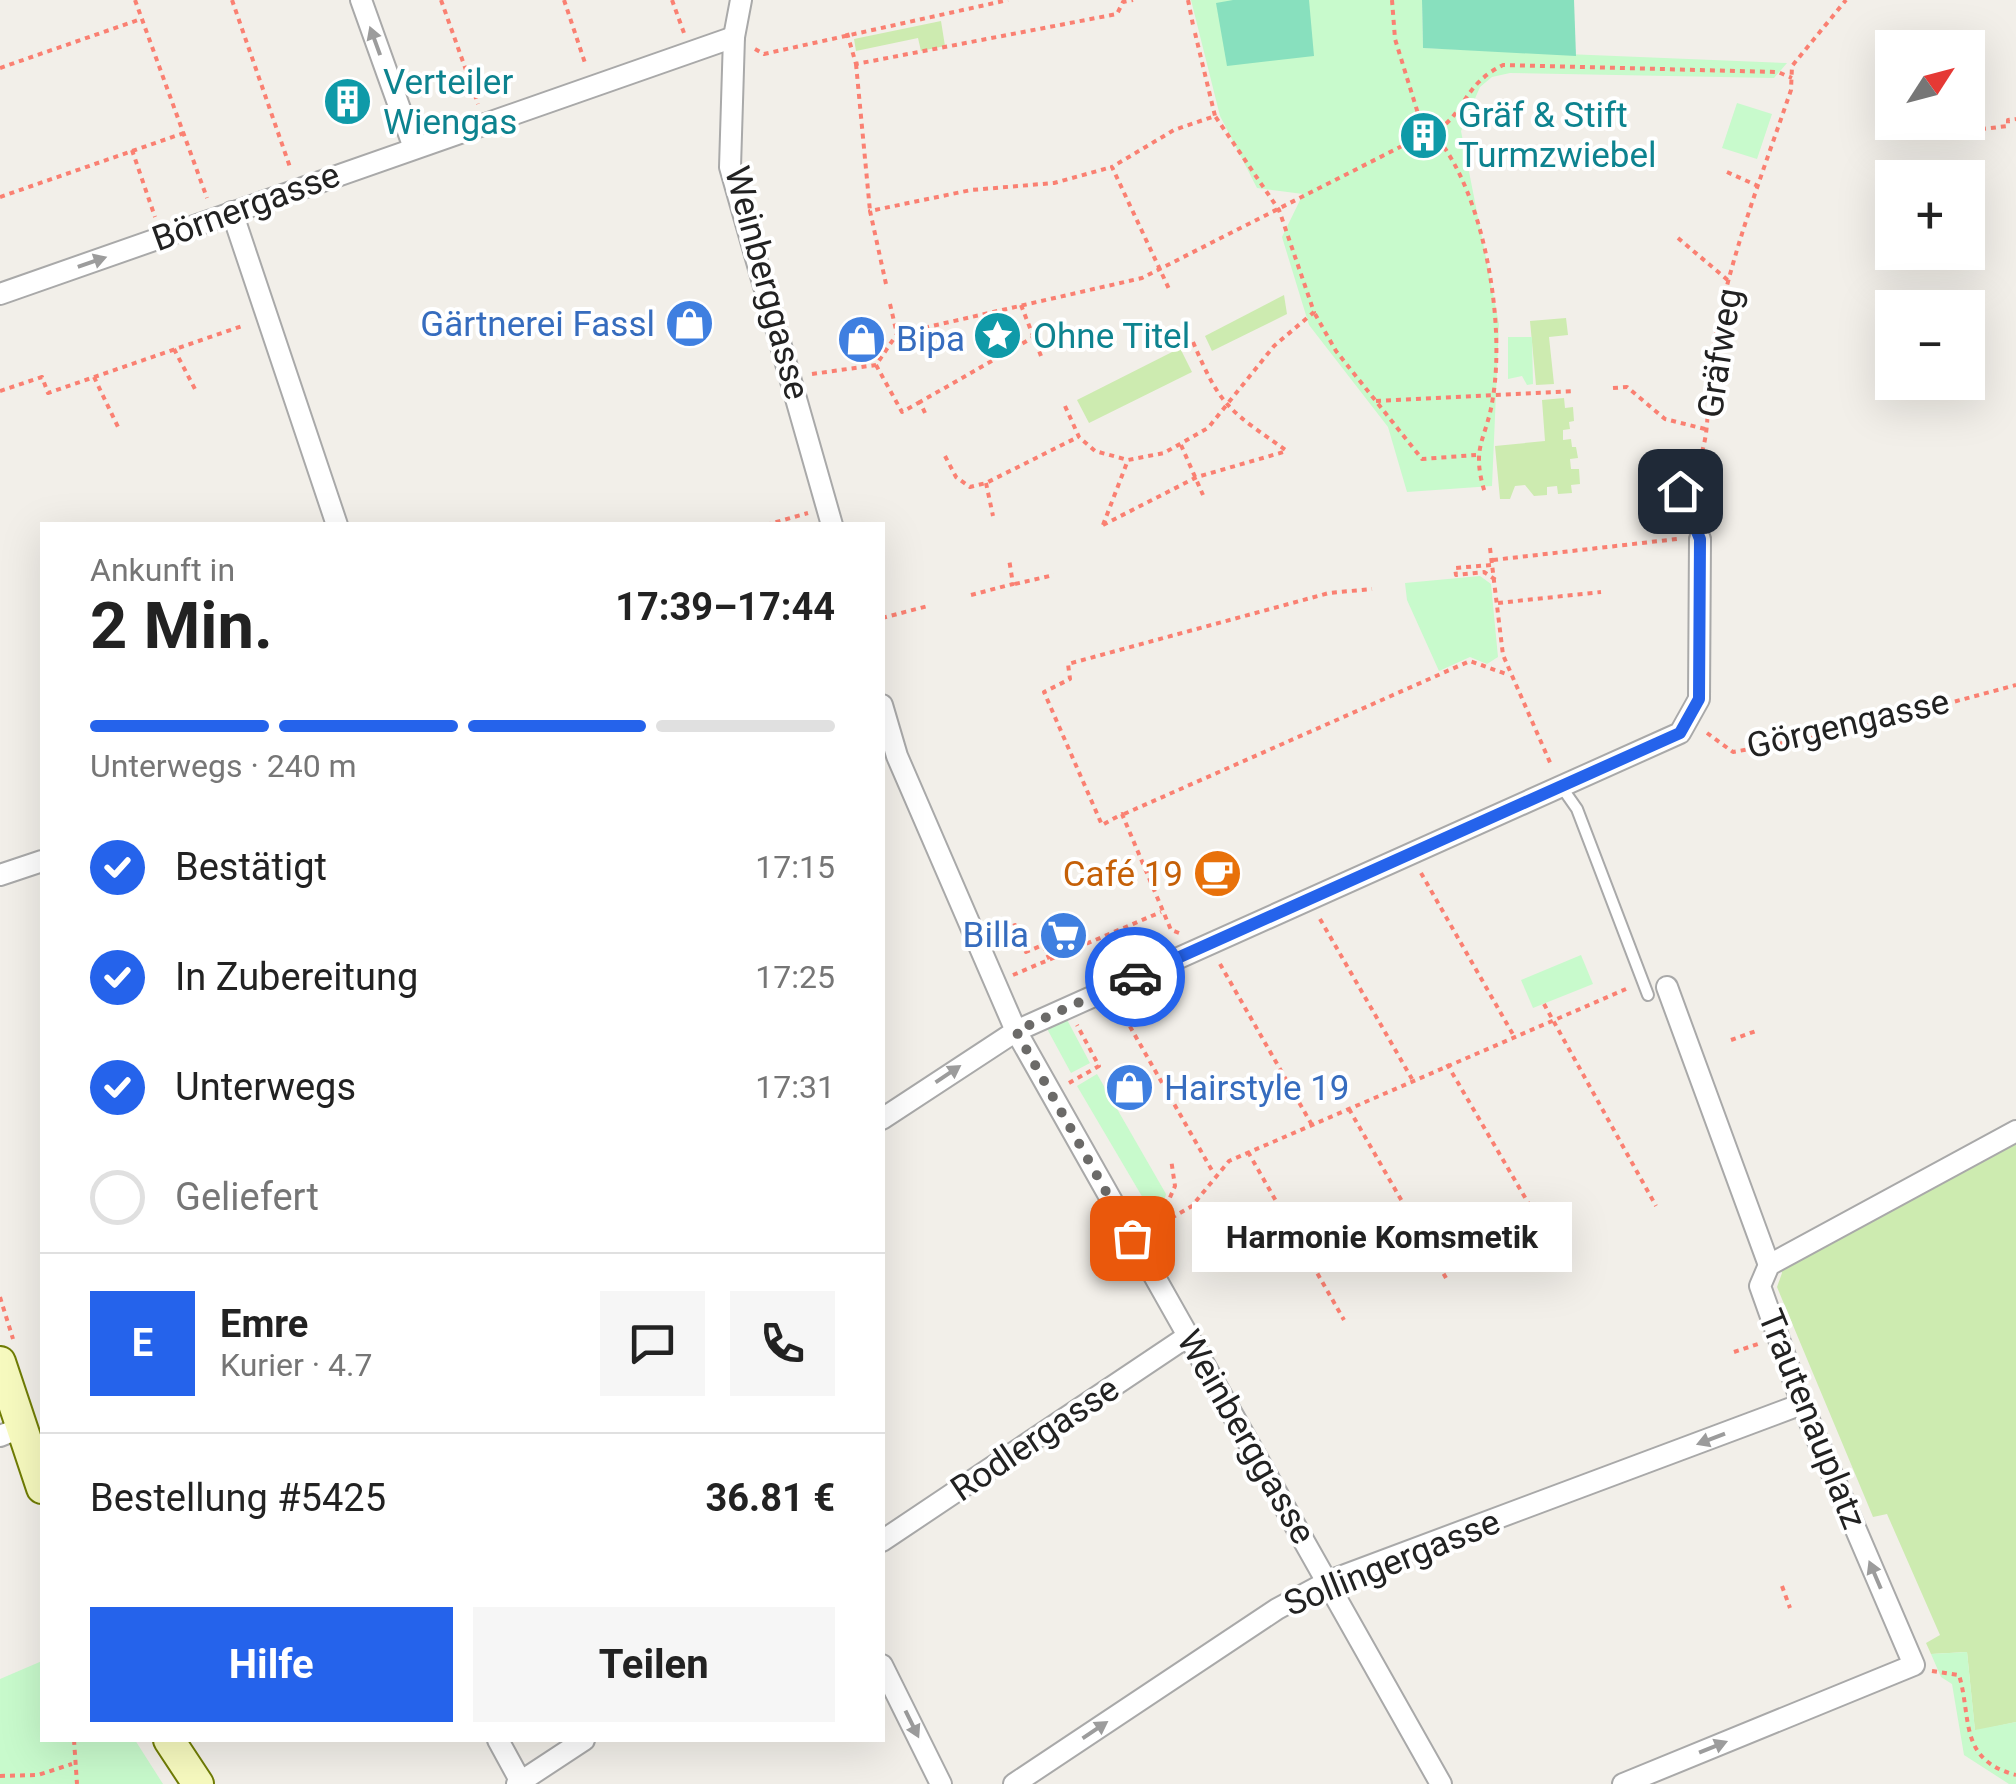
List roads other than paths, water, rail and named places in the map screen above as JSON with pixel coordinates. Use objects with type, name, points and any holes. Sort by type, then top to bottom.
[{"type":"main road","points":[[0,1362],[10,1432],[40,1484]]},
{"type":"main road","points":[[170,1742],[198,1784]]},
{"type":"street","points":[[361,0],[414,148]]},
{"type":"street","name":"Weinberggasse","points":[[741,0],[734,37],[730,167],[830,516]]},
{"type":"street","name":"Börnergasse","points":[[0,294],[734,37]]},
{"type":"street","points":[[223,215],[267,317],[336,522]]},
{"type":"street","name":"Görgengasse","points":[[885,1117],[1016,1031],[1666,742],[1691,721],[1699,699],[1700,539]]},
{"type":"street","name":"Weinberggasse","points":[[885,716],[897,756],[1016,1031],[1441,1784]]},
{"type":"street","points":[[0,875],[40,862]]},
{"type":"street","points":[[1658,991],[1770,1265]]},
{"type":"street","name":"Trautenauplatz","points":[[1623,1784],[1914,1664],[1802,1404],[1760,1286],[1770,1265],[2016,1131]]},
{"type":"street","name":"Rodlergasse","points":[[885,1539],[1188,1336]]},
{"type":"street","name":"Sollingergasse","points":[[1014,1784],[1277,1609],[1329,1581],[1802,1404]]},
{"type":"street","points":[[885,1670],[941,1784]]},
{"type":"street","points":[[499,1742],[520,1783],[581,1742]]},
{"type":"lane","points":[[1680,491],[1700,539]]},
{"type":"lane","points":[[1563,789],[1577,809],[1644,982],[1658,991]]},
{"type":"place","name":"Verteiler Wiengas","points":[[348,102]]},
{"type":"place","name":"Gräf & Stift Turmzwiebel","points":[[1423,135]]},
{"type":"place","name":"Gärtnerei Fassl","points":[[690,324]]},
{"type":"place","name":"Ohne Titel","points":[[998,336]]},
{"type":"place","name":"Bipa","points":[[861,339]]},
{"type":"place","name":"Café 19","points":[[1218,874]]},
{"type":"place","name":"Billa","points":[[1064,935]]},
{"type":"place","name":"Hairstyle 19","points":[[1129,1088]]},
{"type":"place","name":"Harmonie Komsmetik","points":[[1132,1238]]}]
